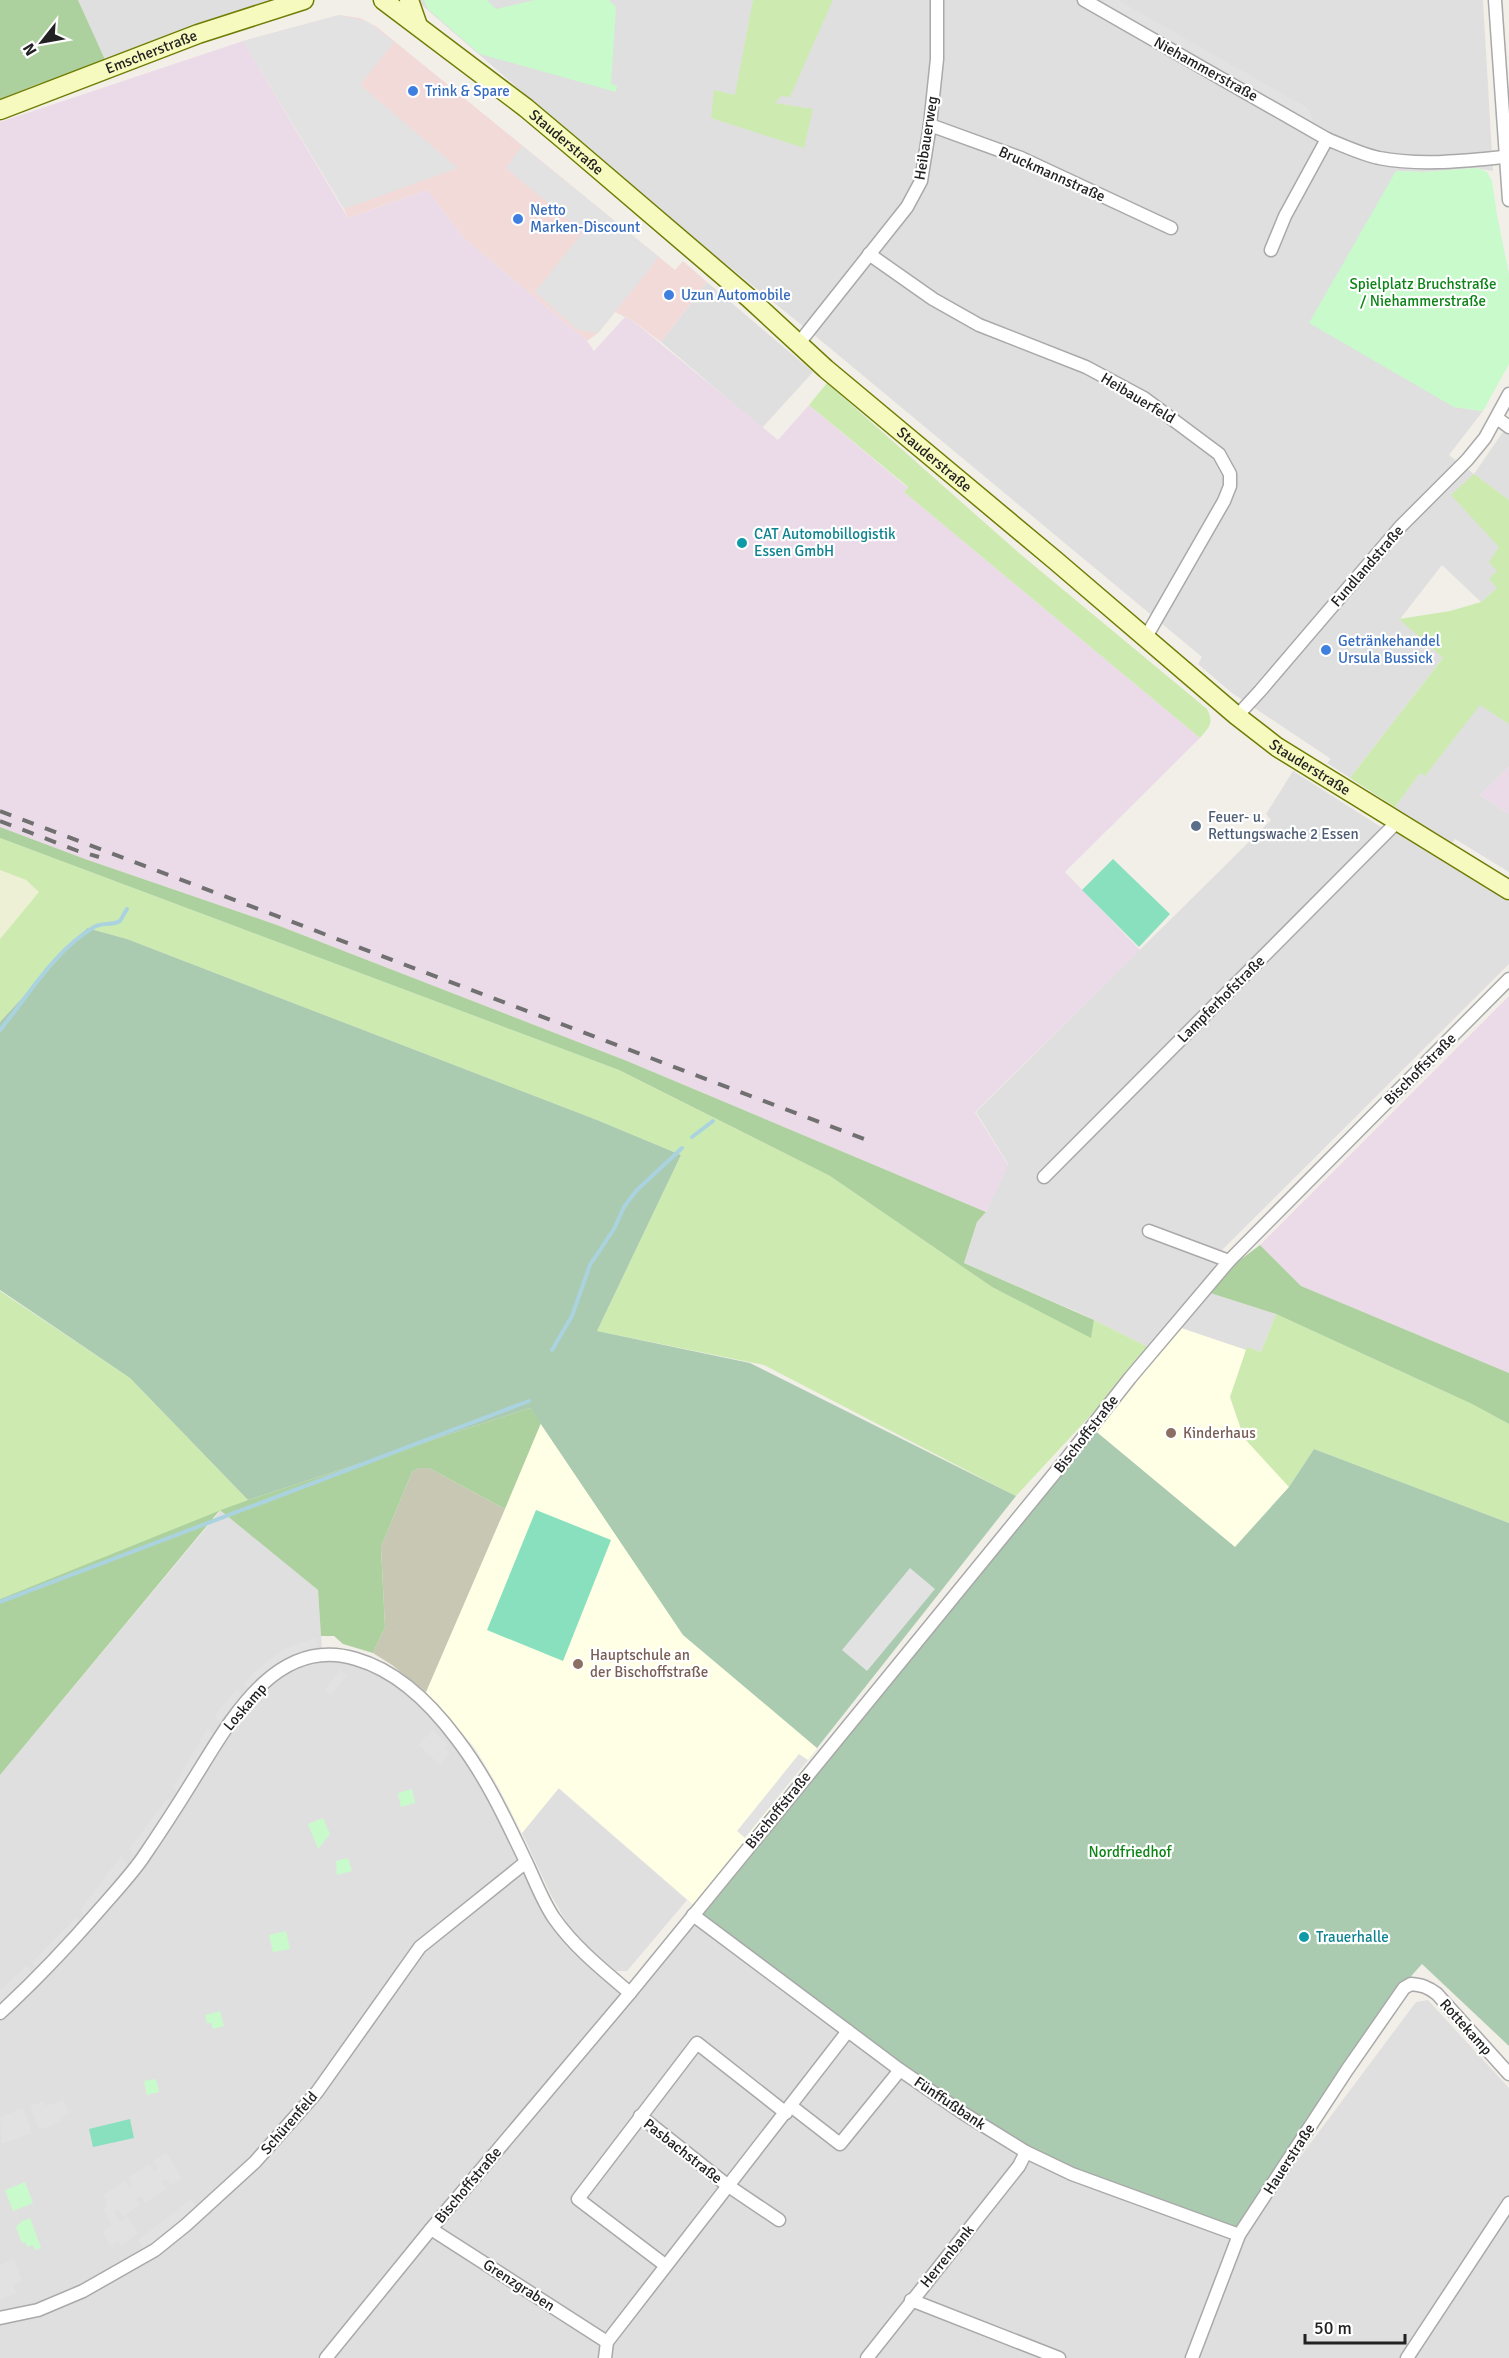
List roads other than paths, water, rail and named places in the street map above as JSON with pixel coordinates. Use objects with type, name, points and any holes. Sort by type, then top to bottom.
[{"type":"main road","name":"Stauderstraße","points":[[383,0],[526,108],[799,343],[826,369],[1237,716],[1277,747],[1509,890]]},
{"type":"main road","points":[[410,0],[418,26]]},
{"type":"main road","name":"Emscherstraße","points":[[0,110],[188,38],[298,1]]},
{"type":"street","name":"Heibauerweg","points":[[799,343],[916,193],[924,167],[930,125],[937,59],[937,0]]},
{"type":"street","name":"Niehammerstraße","points":[[1084,0],[1327,139],[1358,152],[1400,161],[1435,163],[1504,157]]},
{"type":"street","points":[[1495,0],[1504,157],[1509,200]]},
{"type":"street","name":"Bruckmannstraße","points":[[930,125],[1021,158],[1171,228]]},
{"type":"street","points":[[1270,250],[1285,216],[1327,139]]},
{"type":"street","name":"Heibauerfeld","points":[[869,254],[933,299],[979,325],[1086,367],[1126,388],[1169,415],[1219,454],[1230,474],[1230,486],[1224,501],[1146,637]]},
{"type":"street","name":"Fundlandstraße","points":[[1237,716],[1401,526],[1467,460],[1485,438],[1509,394]]},
{"type":"street","points":[[1497,418],[1509,427]]},
{"type":"street","name":"Lampferhofstraße","points":[[1044,1177],[1398,820]]},
{"type":"street","name":"Bischoffstraße","points":[[326,2358],[431,2229],[630,1993],[1063,1464],[1130,1378],[1229,1261],[1509,979]]},
{"type":"street","points":[[1149,1231],[1229,1261]]},
{"type":"street","name":"Loskamp","points":[[0,2013],[38,1979],[133,1871],[224,1731],[249,1697],[288,1665],[307,1657],[328,1653],[375,1664],[417,1694],[444,1722],[469,1755],[504,1816],[553,1916],[564,1931],[596,1964],[630,1993]]},
{"type":"street","name":"Schürenfeld","points":[[0,2318],[38,2310],[83,2291],[145,2256],[186,2225],[255,2162],[317,2092],[420,1947],[526,1862]]},
{"type":"street","name":"Fünffußbank","points":[[693,1915],[900,2070],[1026,2152],[1072,2174],[1239,2235]]},
{"type":"street","name":"Hauerstraße","points":[[1192,2358],[1239,2235],[1396,1999],[1411,1984],[1419,1985]]},
{"type":"street","name":"Rottekamp","points":[[1419,1985],[1428,1987],[1437,1994],[1509,2074]]},
{"type":"street","name":"Pasbachstraße","points":[[605,2358],[607,2342],[848,2031]]},
{"type":"street","name":"Pasbachstraße","points":[[665,2265],[578,2199],[697,2043],[840,2144],[900,2070]]},
{"type":"street","name":"Pasbachstraße","points":[[640,2116],[727,2185],[779,2220]]},
{"type":"street","name":"Herrenbank","points":[[867,2358],[1019,2166],[1026,2152]]},
{"type":"street","points":[[1407,2358],[1509,2203]]},
{"type":"street","name":"Grenzgraben","points":[[431,2229],[607,2342]]},
{"type":"street","points":[[912,2300],[1059,2358]]},
{"type":"waterway","points":[[0,1030],[43,974],[67,948],[94,927],[120,921],[127,909]]},
{"type":"waterway","points":[[692,1137],[713,1121]]},
{"type":"waterway","points":[[552,1350],[572,1316],[590,1265],[614,1229],[624,1207],[636,1191],[682,1148]]},
{"type":"waterway","points":[[0,1602],[529,1401]]},
{"type":"railway","points":[[0,811],[872,1142]]},
{"type":"railway","points":[[0,821],[99,857]]},
{"type":"place","name":"Trink & Spare","points":[[413,91]]},
{"type":"place","name":"Netto Marken-Discount","points":[[518,219]]},
{"type":"place","name":"Uzun Automobile","points":[[669,295]]},
{"type":"place","name":"CAT Automobillogistik Essen GmbH","points":[[742,543]]},
{"type":"place","name":"Getränkehandel Ursula Bussick","points":[[1326,650]]},
{"type":"place","name":"Feuer- u. Rettungswache 2 Essen","points":[[1196,826]]},
{"type":"place","name":"Kinderhaus","points":[[1171,1433]]},
{"type":"place","name":"Hauptschule an der Bischoffstraße","points":[[578,1664]]},
{"type":"place","name":"Trauerhalle","points":[[1304,1937]]},
{"type":"park label","name":"Spielplatz Bruchstraße / Niehammerstraße","points":[[1423,292]]},
{"type":"park label","name":"Nordfriedhof","points":[[1130,1852]]}]
